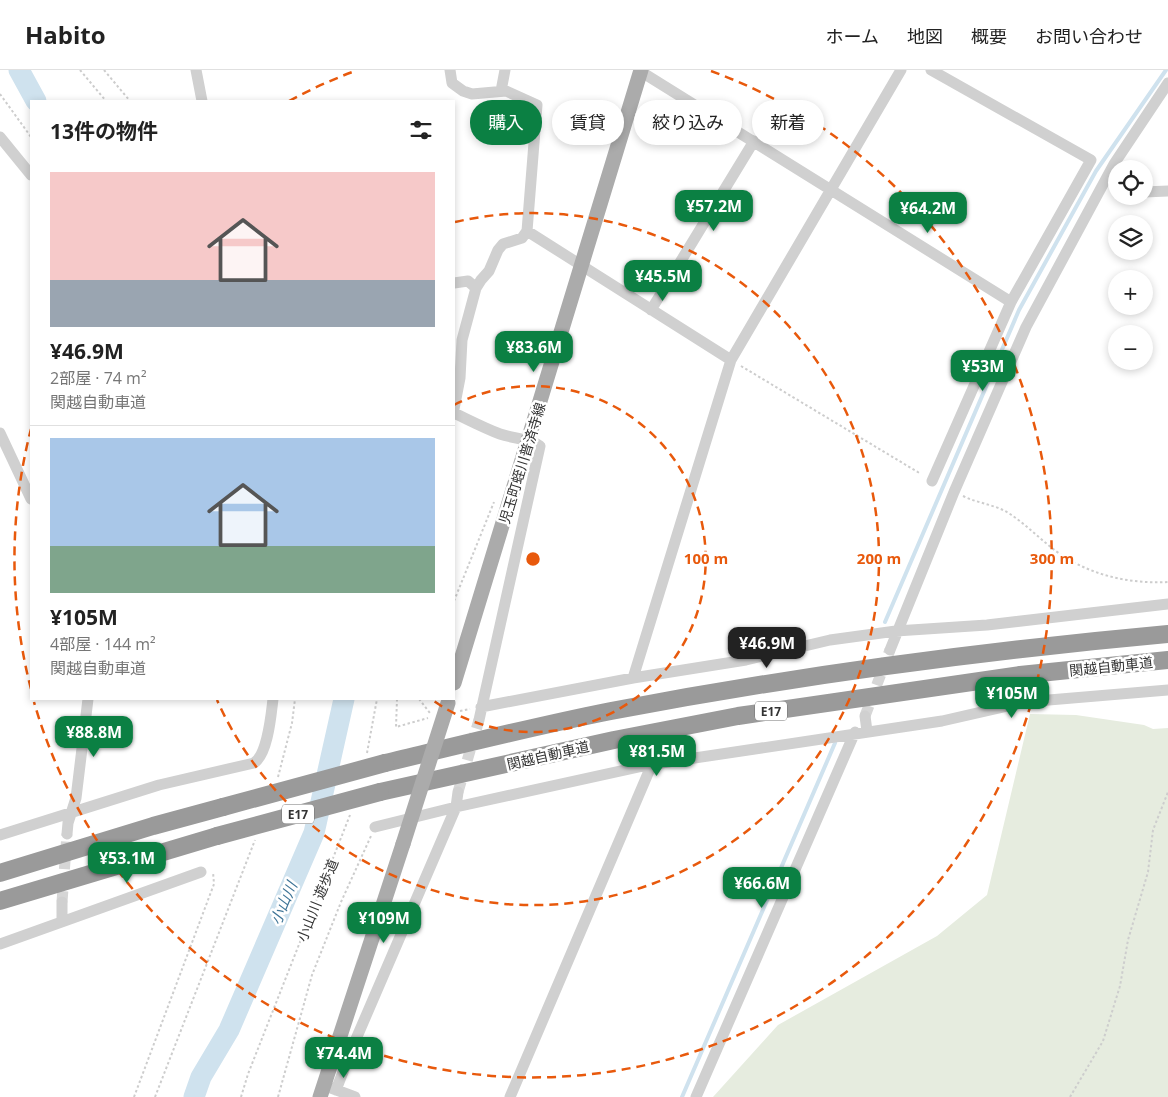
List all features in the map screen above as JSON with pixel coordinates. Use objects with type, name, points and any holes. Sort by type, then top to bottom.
[{"type":"highway","name":"関越自動車道","points":[[0,873],[144,828],[385,762],[610,712],[734,690],[964,655],[1168,634]]},
{"type":"highway","name":"関越自動車道","points":[[0,901],[217,836],[380,792],[614,740],[738,716],[1020,675],[1168,660]]},
{"type":"main road","name":"児玉町蛭川普済寺線","points":[[455,681],[641,70]]},
{"type":"main road","points":[[327,1091],[403,844],[450,705]]},
{"type":"street","points":[[196,70],[202,100]]},
{"type":"street","points":[[450,70],[452,83],[462,91],[487,94],[506,90],[537,105],[527,231],[522,238],[503,244],[498,250],[490,271],[480,280],[476,288],[462,340],[460,378],[455,404]]},
{"type":"street","points":[[501,91],[505,70]]},
{"type":"street","points":[[641,70],[752,140]]},
{"type":"street","points":[[633,678],[731,360],[901,70]]},
{"type":"street","points":[[931,70],[1091,160],[1011,302],[932,481]]},
{"type":"street","points":[[1122,160],[1168,84]]},
{"type":"street","points":[[0,137],[30,173]]},
{"type":"street","points":[[651,310],[752,144]]},
{"type":"street","points":[[760,145],[1011,302]]},
{"type":"street","points":[[890,650],[896,631],[954,492],[1026,327],[1108,183]]},
{"type":"street","points":[[1153,192],[1168,191]]},
{"type":"street","points":[[527,231],[731,360]]},
{"type":"street","points":[[455,283],[468,281],[476,288]]},
{"type":"street","points":[[455,413],[499,434],[519,439],[530,439],[540,446],[479,720]]},
{"type":"street","points":[[0,433],[30,497]]},
{"type":"street","points":[[481,707],[633,678],[746,660],[830,640],[896,631],[987,625],[1168,604]]},
{"type":"street","points":[[375,827],[456,807],[652,764],[855,732],[942,721],[1025,702],[1168,690]]},
{"type":"street","points":[[67,834],[76,798],[88,700]]},
{"type":"street","points":[[0,835],[159,785],[259,760],[262,754],[273,700]]},
{"type":"street","points":[[865,716],[867,731]]},
{"type":"street","points":[[696,1097],[855,732]]},
{"type":"street","points":[[510,1097],[652,764]]},
{"type":"street","points":[[355,1097],[327,1091],[353,1046],[456,807],[458,792]]},
{"type":"street","points":[[0,944],[201,872]]},
{"type":"street","points":[[62,902],[62,921]]},
{"type":"path","points":[[80,70],[105,100]]},
{"type":"path","points":[[104,70],[129,100]]},
{"type":"path","points":[[0,94],[30,136]]},
{"type":"path","points":[[731,360],[932,481]]},
{"type":"path","points":[[954,492],[970,500],[995,505],[1011,514],[1067,559],[1103,575],[1142,583],[1168,582]]},
{"type":"path","points":[[455,599],[497,495]]},
{"type":"path","points":[[277,782],[292,723],[295,700]]},
{"type":"path","points":[[367,755],[377,700]]},
{"type":"path","points":[[397,700],[396,727],[433,716],[420,700]]},
{"type":"path","points":[[450,705],[481,707]]},
{"type":"path","points":[[1070,1097],[1103,1040],[1120,986],[1128,940],[1148,872],[1154,830],[1168,792]]},
{"type":"path","name":"小山川 遊歩道","points":[[241,1097],[248,1074],[352,809]]},
{"type":"path","points":[[278,1097],[312,975],[341,902],[375,827]]},
{"type":"path","points":[[154,1097],[258,834]]},
{"type":"path","points":[[134,1097],[214,884],[214,872],[208,870],[201,872]]},
{"type":"shaded area","points":[[1030,714],[1076,715],[1144,725],[1153,729],[1168,728],[1168,1097],[713,1097],[778,1025],[937,936],[987,895]]},
{"type":"waterway","name":"小山川","points":[[19,70],[35,100]]},
{"type":"waterway","points":[[885,622],[1019,310],[1096,171],[1166,70]]},
{"type":"waterway","name":"小山川","points":[[194,1097],[201,1077],[229,1030],[314,833],[344,700]]},
{"type":"waterway","points":[[682,1097],[835,743]]},
{"type":"tunnel","points":[[865,716],[890,650]]},
{"type":"tunnel","points":[[458,792],[479,720]]},
{"type":"tunnel","points":[[62,902],[67,834]]}]
